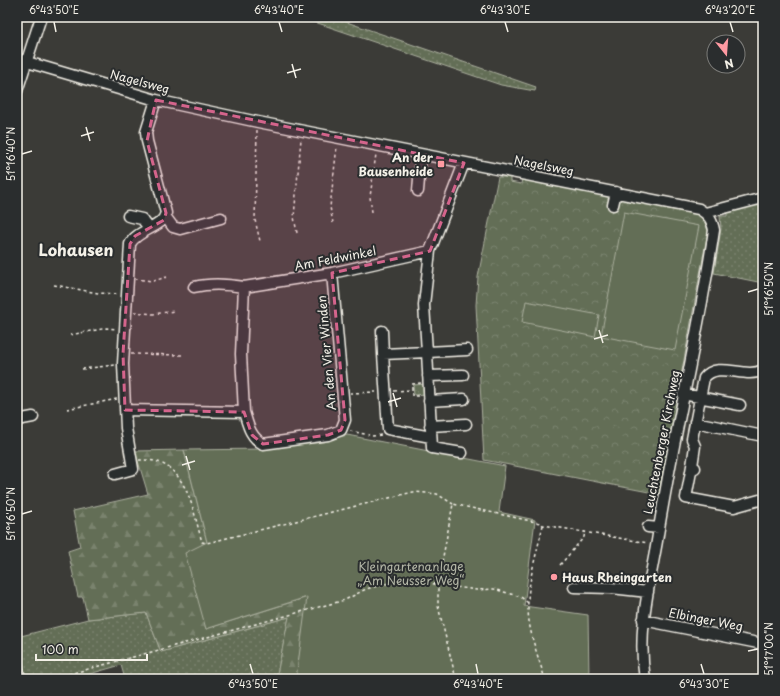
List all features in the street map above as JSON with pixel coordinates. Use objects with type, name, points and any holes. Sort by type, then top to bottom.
[{"type":"street","points":[[17,91],[21,61],[41,17]]},
{"type":"street","name":"Nagelsweg","points":[[21,61],[156,100],[464,164],[699,209],[705,213]]},
{"type":"street","points":[[156,100],[146,132],[165,216],[173,227],[180,229],[222,218]]},
{"type":"street","points":[[418,191],[420,155]]},
{"type":"street","points":[[462,453],[432,448],[424,306],[430,251],[464,164]]},
{"type":"street","points":[[613,205],[616,192]]},
{"type":"street","points":[[705,213],[763,198]]},
{"type":"street","name":"Leuchtenberger Kirchweg","points":[[645,679],[642,647],[643,620],[656,544],[654,528],[657,506],[683,394],[714,230],[712,220],[705,213]]},
{"type":"street","points":[[128,216],[142,219],[149,228]]},
{"type":"street","points":[[115,474],[132,464],[125,410],[123,359],[126,294],[131,242],[135,236],[162,220],[165,216]]},
{"type":"street","name":"Am Feldwinkel","points":[[194,287],[211,283],[218,286],[244,287],[332,273],[430,251]]},
{"type":"street","name":"An den Vier Winden","points":[[332,273],[344,420],[342,429]]},
{"type":"street","points":[[244,287],[241,354],[244,412],[252,435],[262,444],[328,435],[342,429]]},
{"type":"street","points":[[382,331],[388,430],[431,431],[466,424]]},
{"type":"street","points":[[384,354],[466,350]]},
{"type":"street","points":[[763,370],[750,374],[733,371],[714,371],[708,373],[704,378],[692,439],[695,446],[694,467],[686,498],[734,507],[763,499]]},
{"type":"street","points":[[428,380],[464,375]]},
{"type":"street","points":[[683,394],[740,405]]},
{"type":"street","points":[[429,398],[464,399]]},
{"type":"street","points":[[125,410],[244,412]]},
{"type":"street","points":[[17,420],[33,417]]},
{"type":"street","points":[[695,422],[763,436]]},
{"type":"street","points":[[574,587],[611,588],[648,592]]},
{"type":"street","name":"Elbinger Weg","points":[[643,620],[763,644]]},
{"type":"street","points":[[17,665],[20,679]]},
{"type":"path","points":[[258,122],[255,220],[260,241]]},
{"type":"path","points":[[297,232],[294,217],[302,131]]},
{"type":"path","points":[[333,223],[330,207],[338,138]]},
{"type":"path","points":[[372,212],[370,197],[377,146]]},
{"type":"path","points":[[128,279],[153,281],[167,277]]},
{"type":"path","points":[[54,285],[98,293],[126,294]]},
{"type":"path","points":[[126,312],[152,314],[175,311]]},
{"type":"path","points":[[70,335],[107,328],[125,329]]},
{"type":"path","points":[[82,369],[123,359],[182,355]]},
{"type":"path","points":[[428,380],[412,384],[412,396],[429,398]]},
{"type":"path","points":[[67,409],[124,397]]},
{"type":"path","points":[[342,429],[369,435]]},
{"type":"path","points":[[132,464],[157,461],[175,474],[184,486],[202,542],[208,543],[413,492],[437,494],[453,504],[540,523],[543,525],[656,544]]},
{"type":"path","points":[[453,504],[438,583],[438,606],[456,679]]},
{"type":"path","points":[[543,525],[535,559],[528,603],[532,633],[545,679]]},
{"type":"path","points":[[560,565],[584,537],[585,532]]},
{"type":"path","points":[[51,679],[345,600],[366,589],[389,583],[413,581],[438,583],[477,590],[494,589],[521,597],[528,603]]},
{"type":"highlighted area","points":[[156,100],[464,163],[430,251],[332,273],[345,420],[341,430],[328,435],[263,444],[252,435],[244,412],[125,410],[123,354],[130,244],[135,236],[164,220],[166,213],[147,141]]},
{"type":"green space","points":[[300,17],[332,17],[536,87],[535,91],[501,85]]},
{"type":"green space","points":[[498,177],[510,177],[510,182],[521,184],[522,179],[695,212],[704,220],[708,231],[659,494],[484,460],[476,305],[478,277]]},
{"type":"green space","points":[[763,199],[763,283],[714,273],[721,229],[720,216],[727,216],[727,208]]},
{"type":"green space","points":[[624,212],[699,226],[675,350],[601,336]]},
{"type":"green space","points":[[526,301],[599,315],[595,337],[522,322]]},
{"type":"green space","points":[[426,384],[426,394],[414,395],[413,385]]},
{"type":"green space","name":"Kleingartenanlage „Am Neusser Weg“","points":[[347,435],[505,466],[499,512],[535,520],[524,606],[588,615],[589,679],[296,679],[307,597],[206,629],[185,553],[207,542],[184,450],[267,449],[325,441]]},
{"type":"green space","points":[[184,450],[207,542],[206,629],[308,597],[296,679],[262,679],[277,674],[289,617],[161,652],[146,613],[88,619],[83,597],[78,597],[68,551],[80,547],[73,511],[148,494],[135,451]]},
{"type":"green space","points":[[146,613],[161,652],[289,617],[277,674],[262,679],[125,679],[121,665],[72,679],[24,679],[17,651],[17,637],[88,619]]},
{"type":"place","name":"An der Bausenheide","points":[[441,164]]},
{"type":"place","name":"Haus Rheingarten","points":[[554,577]]},
{"type":"district","name":"Lohausen","points":[[76,249]]}]
